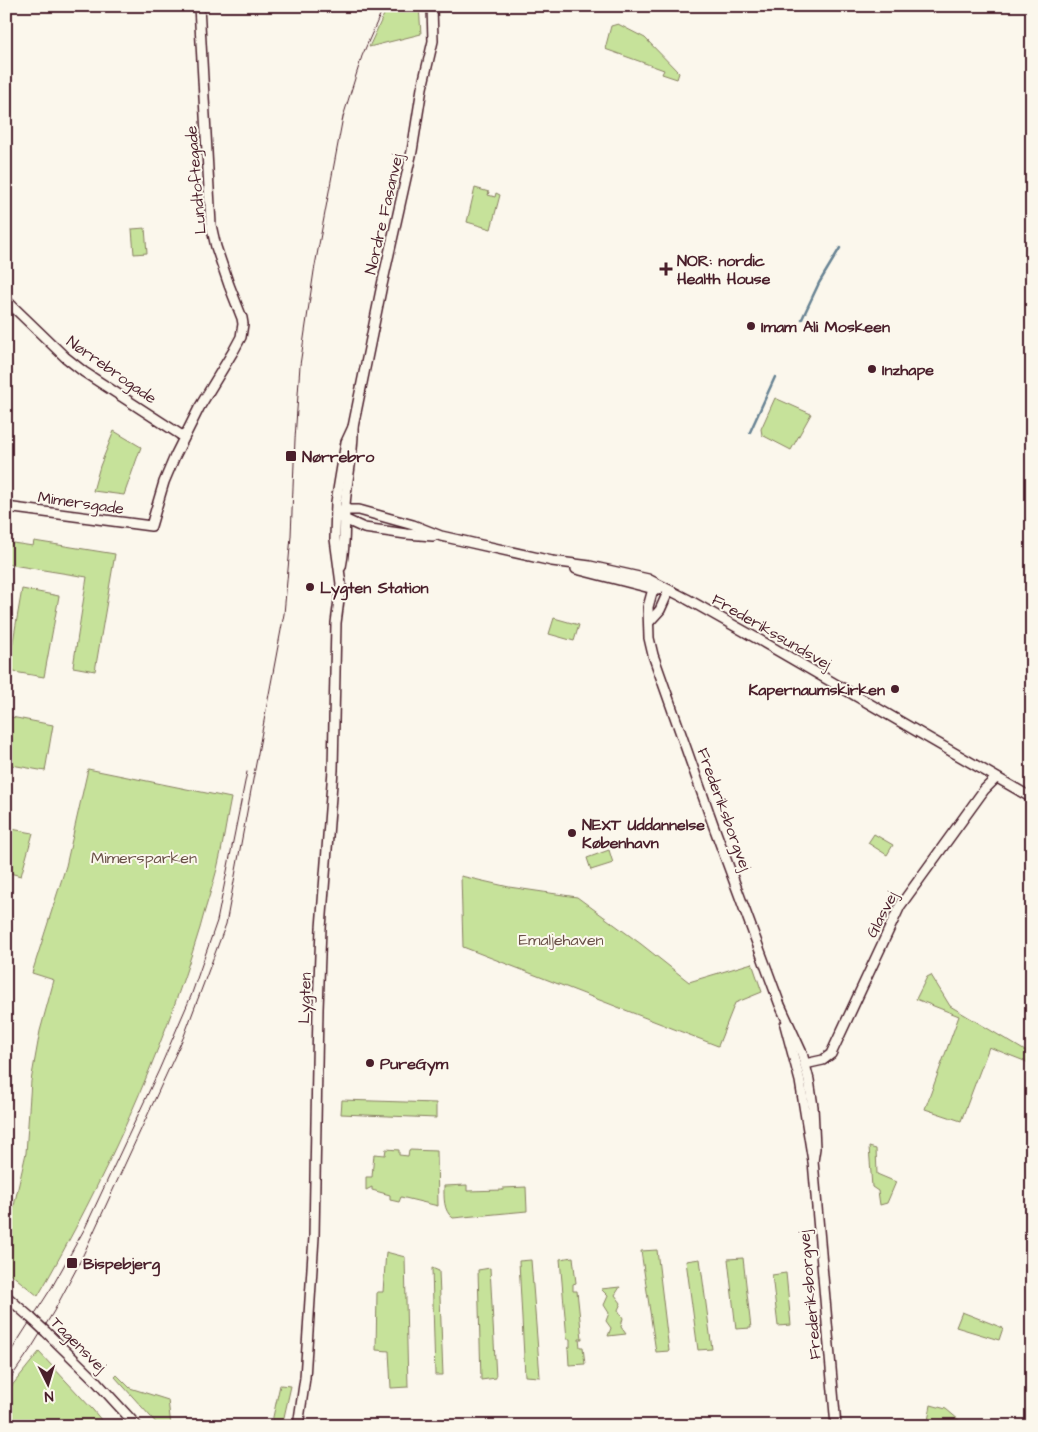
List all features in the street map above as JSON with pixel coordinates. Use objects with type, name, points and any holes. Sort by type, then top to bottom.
[{"type":"street","name":"Lundtoftegade","points":[[151,526],[164,482],[184,437],[199,408],[240,340],[243,324],[240,310],[216,247],[212,225],[199,6]]},
{"type":"street","name":"Nordre Fasanvej","points":[[340,508],[354,443],[353,427],[412,151],[422,88],[433,41],[432,6]]},
{"type":"street","name":"Nørrebrogade","points":[[6,300],[65,357],[84,372],[184,437]]},
{"type":"street","name":"Mimersgade","points":[[6,507],[151,526]]},
{"type":"street","name":"Lygten","points":[[340,508],[346,523],[345,548],[340,572]]},
{"type":"street","name":"Lygten","points":[[298,1426],[305,1378],[314,1238],[318,1009],[321,928],[333,779],[336,623],[340,594],[340,572],[335,539],[340,508]]},
{"type":"street","name":"Frederikssundsvej","points":[[340,508],[359,510],[413,525],[441,536],[552,561],[654,589]]},
{"type":"street","name":"Frederikssundsvej","points":[[346,523],[364,528],[406,534],[441,536]]},
{"type":"street","name":"Frederikssundsvej","points":[[552,561],[590,566],[645,579],[679,595],[1032,798]]},
{"type":"street","points":[[650,621],[660,610],[667,590],[654,589]]},
{"type":"street","name":"Frederiksborgvej","points":[[654,589],[648,603],[649,638],[653,656],[780,1005],[802,1053],[813,1107],[815,1137],[813,1161]]},
{"type":"street","name":"Glasvej","points":[[805,1064],[823,1060],[831,1054],[900,906],[984,790],[996,778]]},
{"type":"street","name":"Frederiksborgvej","points":[[780,1005],[800,1081],[813,1161],[836,1426]]},
{"type":"street","name":"Tagensvej","points":[[6,1296],[67,1352],[136,1426]]},
{"type":"green space","points":[[388,6],[419,6],[421,34],[369,47]]},
{"type":"green space","points":[[618,24],[645,38],[679,73],[677,79],[662,74],[664,70],[605,49],[611,26]]},
{"type":"green space","points":[[475,188],[489,192],[488,195],[495,197],[496,193],[500,195],[491,229],[467,222]]},
{"type":"green space","points":[[145,228],[147,253],[134,254],[132,229]]},
{"type":"green space","points":[[775,398],[811,414],[791,450],[762,435],[761,429]]},
{"type":"green space","points":[[114,431],[141,447],[124,495],[93,491],[100,466]]},
{"type":"green space","points":[[34,541],[115,554],[95,671],[73,667],[87,577],[6,564],[6,542],[33,546]]},
{"type":"green space","points":[[22,589],[59,596],[44,677],[8,671]]},
{"type":"green space","points":[[554,618],[579,625],[574,641],[549,634]]},
{"type":"green space","points":[[6,716],[53,725],[45,771],[6,764]]},
{"type":"green space","name":"Mimersparken","points":[[88,769],[231,798],[215,876],[185,976],[168,1023],[130,1116],[86,1208],[38,1296],[6,1270],[6,1241],[26,1153],[31,1081],[40,1031],[54,980],[32,973],[66,866]]},
{"type":"green space","points":[[6,828],[33,833],[21,876],[6,872]]},
{"type":"green space","points":[[874,834],[893,845],[887,855],[868,843]]},
{"type":"green space","points":[[609,850],[613,863],[591,870],[587,858]]},
{"type":"green space","name":"Emaljehaven","points":[[461,876],[509,887],[577,897],[689,982],[752,963],[762,992],[735,1003],[718,1046],[463,947]]},
{"type":"green space","points":[[931,975],[950,1006],[1032,1055],[1032,1064],[989,1047],[961,1121],[925,1109],[959,1016],[916,999],[927,977]]},
{"type":"green space","points":[[342,1100],[436,1103],[436,1118],[341,1114]]},
{"type":"green space","points":[[869,1147],[876,1149],[877,1174],[896,1182],[887,1203],[880,1205],[878,1191],[872,1187]]},
{"type":"green space","points":[[386,1149],[399,1150],[399,1155],[408,1156],[409,1150],[437,1151],[438,1206],[401,1197],[399,1202],[390,1200],[390,1195],[372,1190],[372,1187],[366,1190],[366,1177],[372,1177],[374,1154],[385,1155]]},
{"type":"green space","points":[[467,1185],[467,1191],[526,1187],[527,1211],[453,1218],[447,1212],[444,1186]]},
{"type":"green space","points":[[657,1250],[669,1351],[656,1352],[641,1251]]},
{"type":"green space","points":[[386,1252],[405,1257],[408,1387],[391,1388],[389,1351],[376,1350],[377,1292],[383,1292]]},
{"type":"green space","points":[[573,1257],[576,1283],[573,1284],[573,1291],[577,1291],[582,1339],[579,1339],[580,1347],[583,1347],[585,1364],[569,1365],[568,1348],[570,1347],[570,1339],[567,1339],[560,1259]]},
{"type":"green space","points":[[743,1258],[751,1328],[736,1329],[728,1259]]},
{"type":"green space","points":[[700,1259],[712,1349],[698,1350],[686,1261]]},
{"type":"green space","points":[[531,1260],[540,1377],[525,1376],[519,1261]]},
{"type":"green space","points":[[432,1268],[439,1271],[443,1375],[435,1375]]},
{"type":"green space","points":[[490,1268],[496,1378],[481,1380],[478,1270]]},
{"type":"green space","points":[[786,1273],[791,1325],[778,1326],[772,1275]]},
{"type":"green space","points":[[620,1287],[615,1295],[621,1303],[618,1310],[623,1318],[621,1327],[626,1334],[608,1336],[611,1328],[606,1321],[609,1313],[604,1305],[608,1296],[601,1289]]},
{"type":"green space","points":[[962,1312],[1003,1328],[999,1340],[956,1327]]},
{"type":"green space","points":[[39,1352],[106,1426],[6,1426],[6,1393]]},
{"type":"green space","points":[[117,1375],[130,1388],[168,1400],[171,1426],[159,1426],[115,1377]]},
{"type":"green space","points":[[280,1385],[291,1386],[282,1426],[271,1426]]},
{"type":"green space","points":[[931,1405],[946,1409],[966,1426],[927,1426]]},
{"type":"waterway","points":[[802,319],[819,283],[840,248]]},
{"type":"waterway","points":[[750,432],[775,377]]},
{"type":"tram line","points":[[6,1385],[54,1311],[78,1266],[184,1036],[226,924],[284,614],[291,536],[300,365],[314,271],[343,117],[362,56],[384,6]]},
{"type":"tram line","points":[[6,1359],[52,1287],[85,1228],[159,1070],[191,996],[217,921],[247,772]]},
{"type":"place","name":"NOR: nordic Health House","points":[[666,269]]},
{"type":"place","name":"Imam Ali Moskeen","points":[[751,326]]},
{"type":"place","name":"Inzhape","points":[[872,369]]},
{"type":"place","name":"Nørrebro","points":[[291,456]]},
{"type":"place","name":"Lygten Station","points":[[310,587]]},
{"type":"place","name":"Kapernaumskirken","points":[[895,689]]},
{"type":"place","name":"NEXT Uddannelse København","points":[[572,833]]},
{"type":"place","name":"PureGym","points":[[370,1063]]},
{"type":"place","name":"Bispebjerg","points":[[72,1263]]}]
